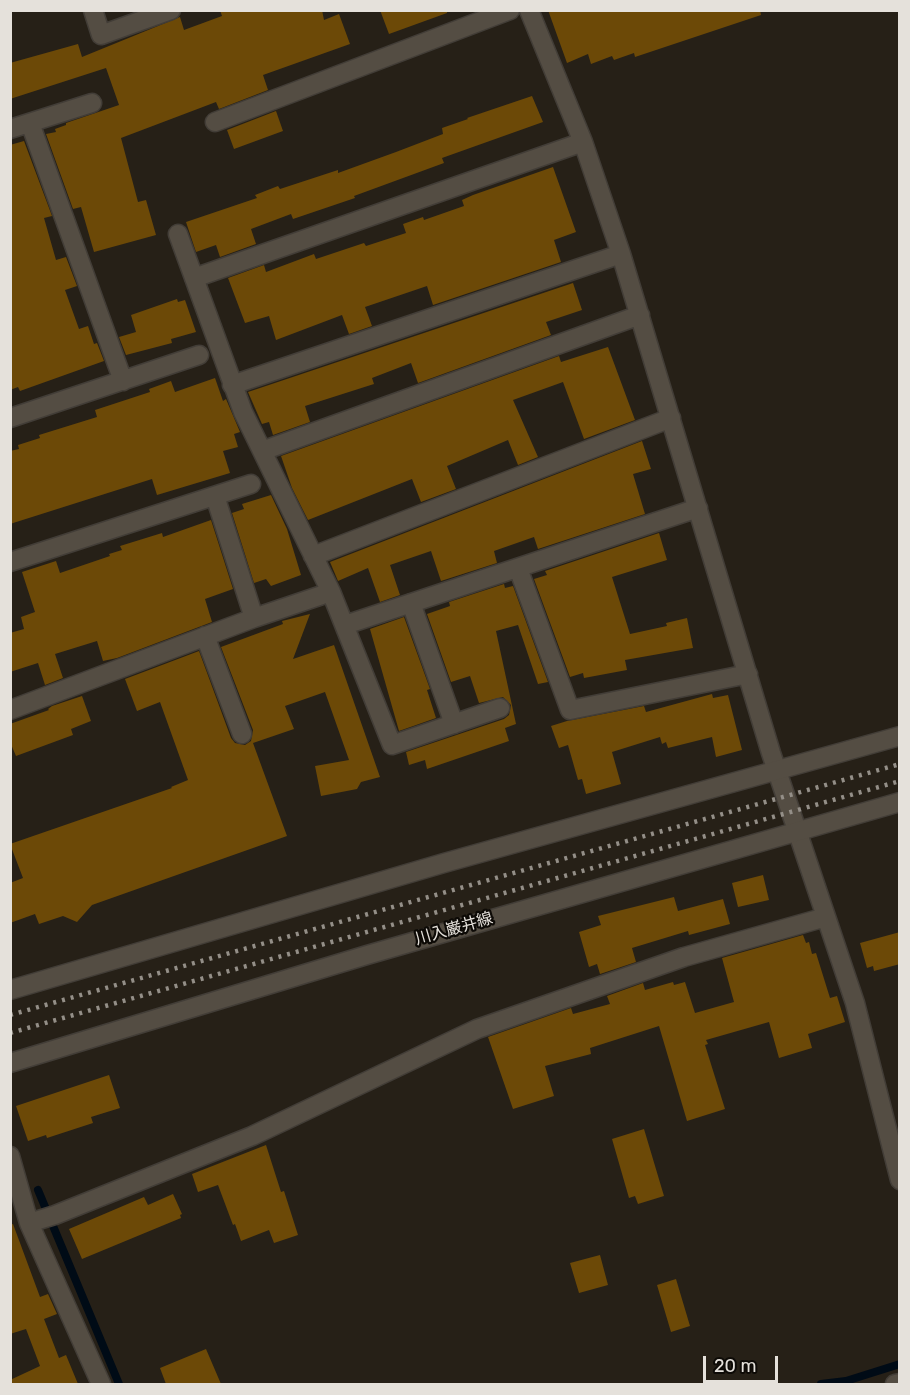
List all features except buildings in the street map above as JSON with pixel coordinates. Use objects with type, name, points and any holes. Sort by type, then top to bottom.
[{"type":"street","points":[[93,10],[101,35],[171,10]]},
{"type":"street","points":[[215,122],[510,10]]},
{"type":"street","points":[[528,10],[583,142],[621,254],[777,771],[855,1003],[900,1180]]},
{"type":"street","points":[[10,129],[92,103]]},
{"type":"street","points":[[30,123],[123,381]]},
{"type":"street","points":[[194,278],[583,142]]},
{"type":"street","points":[[178,234],[243,412],[331,592],[392,746],[500,708]]},
{"type":"street","points":[[232,385],[621,254]]},
{"type":"street","points":[[262,451],[640,315]]},
{"type":"street","points":[[10,418],[199,356]]},
{"type":"street","points":[[313,556],[671,418]]},
{"type":"street","points":[[10,562],[251,484]]},
{"type":"street","points":[[215,496],[254,618]]},
{"type":"street","points":[[345,625],[698,508]]},
{"type":"street","points":[[518,568],[570,710],[748,674]]},
{"type":"street","points":[[10,710],[205,636],[331,592]]},
{"type":"street","points":[[411,603],[454,724]]},
{"type":"street","points":[[205,636],[242,734]]},
{"type":"street","points":[[10,990],[444,863],[900,736]]},
{"type":"street","name":"川入巌井線","points":[[10,1063],[378,951],[900,802]]},
{"type":"street","points":[[33,1222],[252,1136],[477,1029],[684,957],[826,917]]},
{"type":"street","points":[[10,1156],[15,1188],[33,1222],[101,1384]]},
{"type":"street","points":[[895,1384],[900,1383]]},
{"type":"waterway","points":[[38,1190],[119,1384]]},
{"type":"waterway","points":[[821,1384],[846,1381],[900,1364]]},
{"type":"railway","points":[[10,1015],[900,764]]},
{"type":"railway","points":[[10,1033],[900,781]]}]
